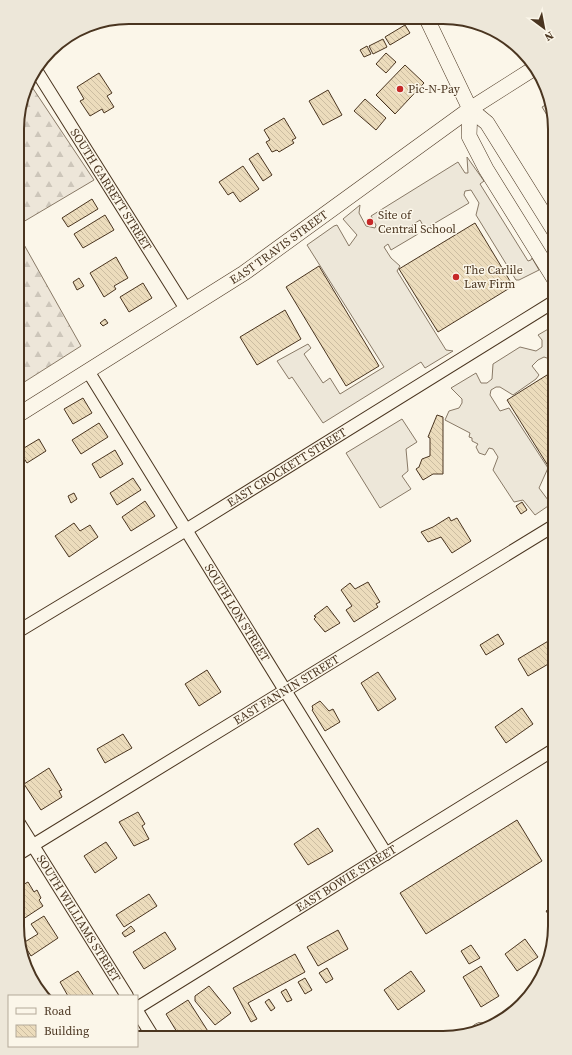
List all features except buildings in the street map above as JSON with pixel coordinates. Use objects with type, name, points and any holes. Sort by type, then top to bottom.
[{"type":"street","points":[[429,24],[470,109],[487,123],[548,221]]},
{"type":"street","name":"EAST TRAVIS STREET","points":[[24,411],[244,273],[300,234],[470,109],[530,71]]},
{"type":"street","name":"SOUTH GARRETT STREET","points":[[39,75],[186,309]]},
{"type":"street","points":[[470,109],[469,136],[486,169],[548,269]]},
{"type":"street","name":"EAST CROCKETT STREET","points":[[24,628],[186,530],[548,305]]},
{"type":"street","name":"SOUTH LON STREET","points":[[88,371],[386,854]]},
{"type":"street","name":"EAST FANNIN STREET","points":[[24,851],[548,529]]},
{"type":"street","name":"EAST BOWIE STREET","points":[[138,1009],[548,753]]},
{"type":"street","name":"SOUTH WILLIAMS STREET","points":[[24,831],[126,995]]},
{"type":"street","points":[[138,1012],[149,1031]]},
{"type":"green space","points":[[33,88],[94,180],[24,221],[24,129],[25,115]]},
{"type":"green space","points":[[24,245],[81,346],[24,382]]},
{"type":"shaded area","points":[[545,105],[547,115],[542,107]]},
{"type":"shaded area","points":[[467,157],[484,181],[480,184],[528,261],[532,258],[539,270],[516,280],[476,215],[479,203],[471,190],[465,191],[464,195],[469,203],[425,229],[420,220],[412,225],[418,234],[391,250],[388,244],[384,247],[391,258],[400,266],[397,271],[446,350],[453,351],[425,368],[421,362],[323,423],[292,377],[289,379],[277,361],[308,344],[311,348],[304,354],[323,383],[330,378],[340,394],[384,367],[307,245],[337,225],[349,246],[357,235],[343,219],[360,205],[359,213],[366,226],[375,228],[376,225],[371,216],[458,162],[465,173],[468,173]]},
{"type":"shaded area","points":[[548,329],[548,358],[544,357],[532,366],[539,375],[536,379],[513,395],[500,387],[496,387],[491,390],[490,395],[500,411],[509,408],[548,468],[539,488],[548,500],[548,506],[535,515],[523,500],[514,502],[493,470],[498,457],[493,449],[489,448],[485,455],[479,453],[476,447],[478,444],[472,441],[472,438],[469,437],[470,433],[445,420],[449,411],[459,408],[462,403],[462,399],[451,388],[476,373],[481,383],[487,383],[492,379],[493,364],[520,347],[536,351],[542,347],[542,340],[538,335]]},
{"type":"shaded area","points":[[402,419],[417,442],[406,449],[408,471],[402,476],[411,489],[380,508],[346,453]]},
{"type":"place","name":"Pic-N-Pay","points":[[400,89]]},
{"type":"place","name":"Site of Central School","points":[[370,222]]},
{"type":"place","name":"The Carlile Law Firm","points":[[456,277]]}]
